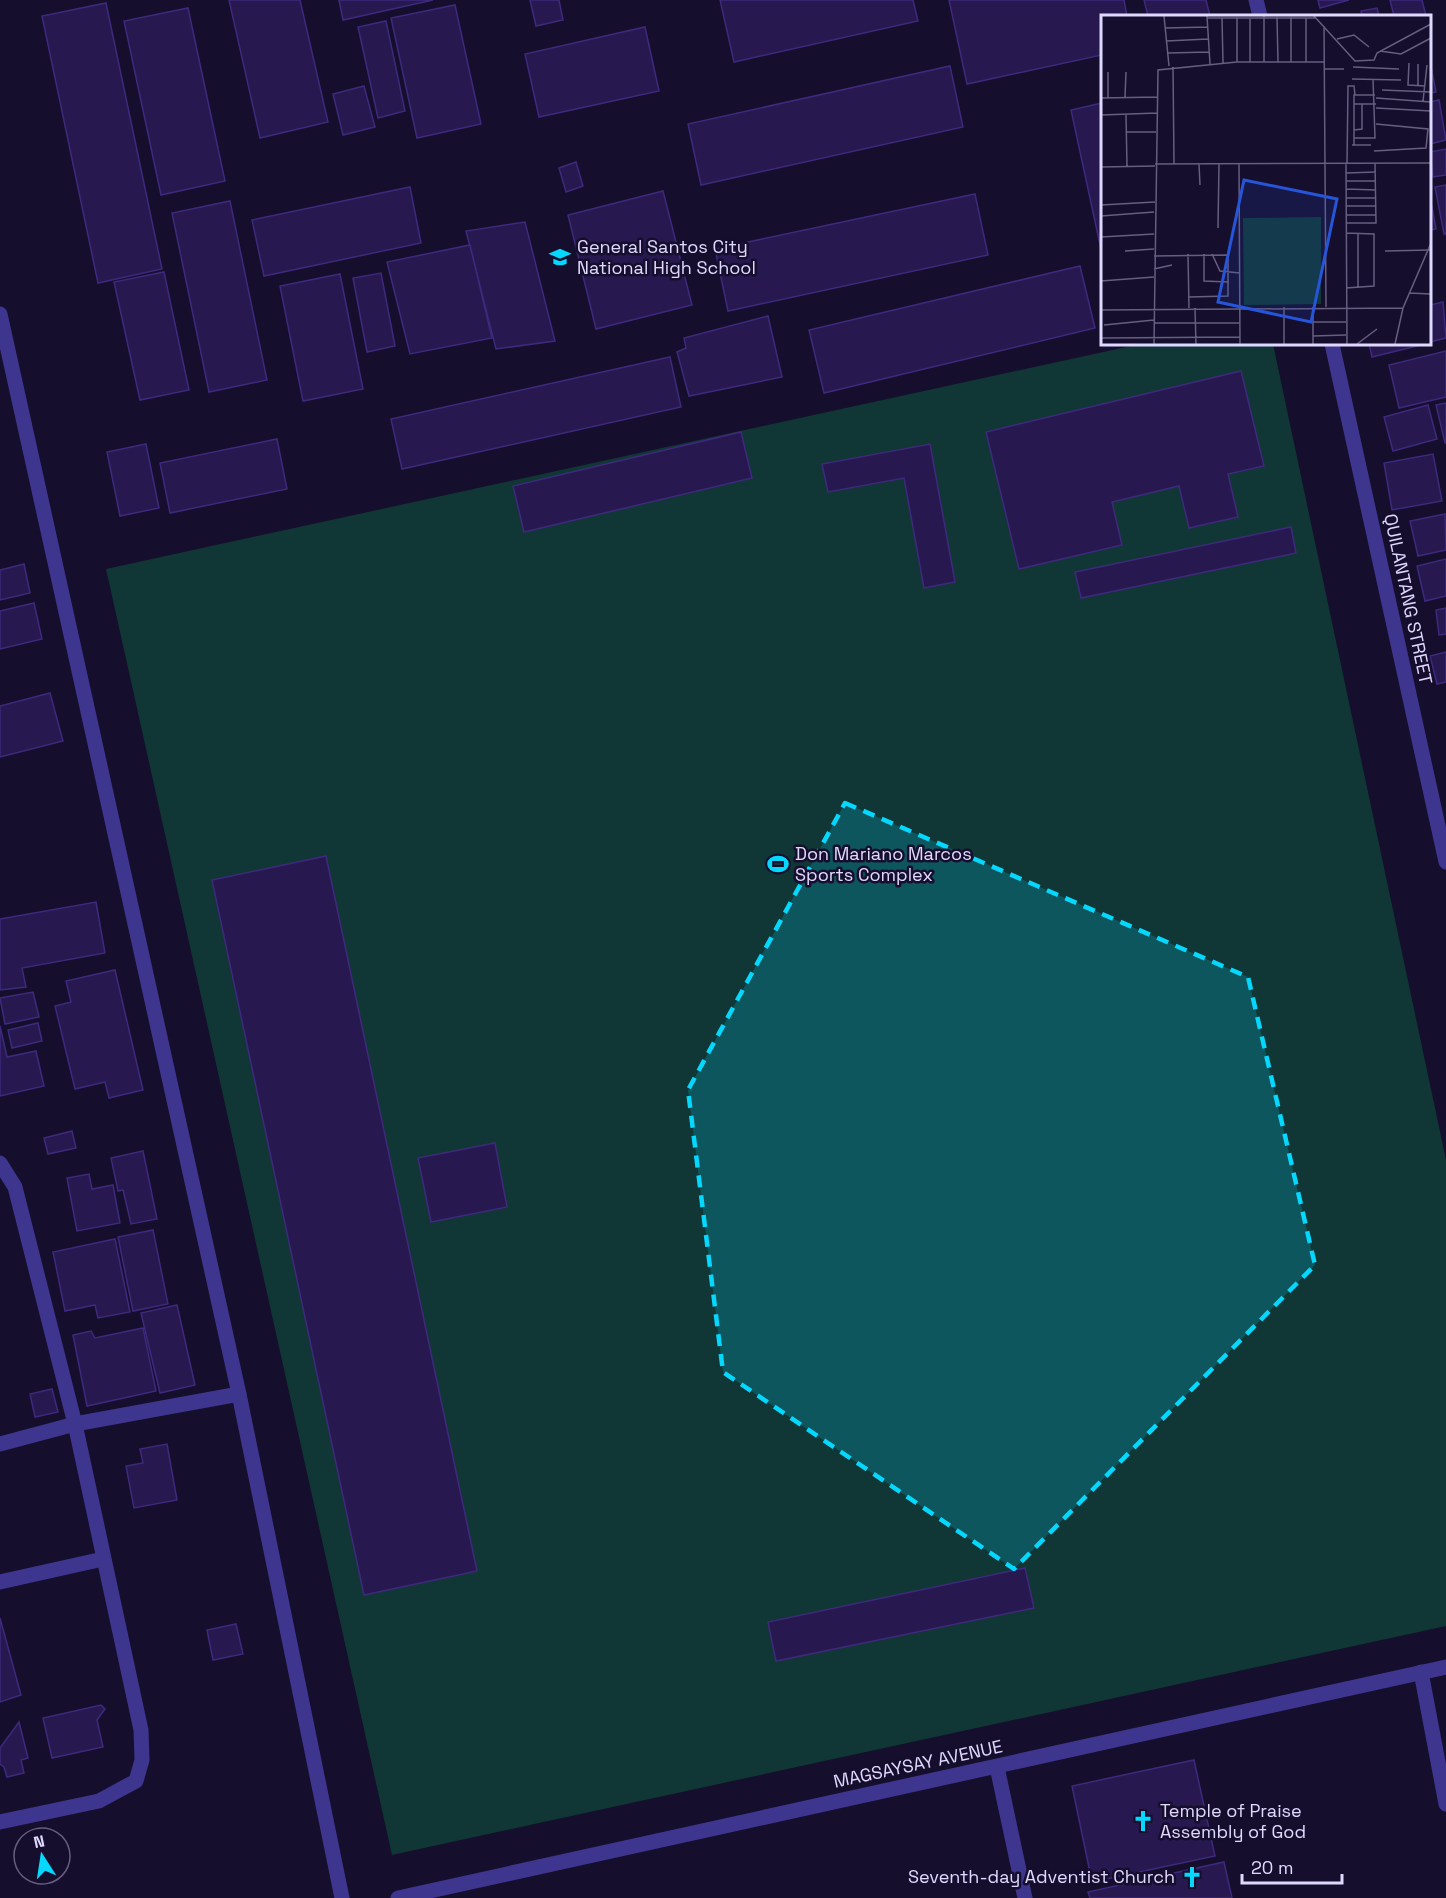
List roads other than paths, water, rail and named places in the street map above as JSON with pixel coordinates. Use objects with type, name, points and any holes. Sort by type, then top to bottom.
[{"type":"street","points":[[1256,0],[1260,15]]},
{"type":"street","points":[[0,314],[239,1394],[342,1898]]},
{"type":"street","name":"QUILANTANG STREET","points":[[1332,345],[1446,862]]},
{"type":"street","points":[[0,1163],[15,1187],[75,1424],[141,1730],[142,1760],[136,1781],[99,1801],[0,1822]]},
{"type":"street","points":[[0,1444],[75,1424],[239,1394]]},
{"type":"street","points":[[0,1582],[103,1559]]},
{"type":"street","name":"MAGSAYSAY AVENUE","points":[[398,1898],[1446,1667]]},
{"type":"street","points":[[1421,1672],[1446,1804]]},
{"type":"street","points":[[997,1767],[1025,1898]]},
{"type":"place","name":"General Santos City National High School","points":[[560,257]]},
{"type":"place","name":"Don Mariano Marcos Sports Complex","points":[[778,864]]},
{"type":"place","name":"Temple of Praise Assembly of God","points":[[1143,1821]]},
{"type":"place","name":"Seventh-day Adventist Church","points":[[1192,1877]]}]
